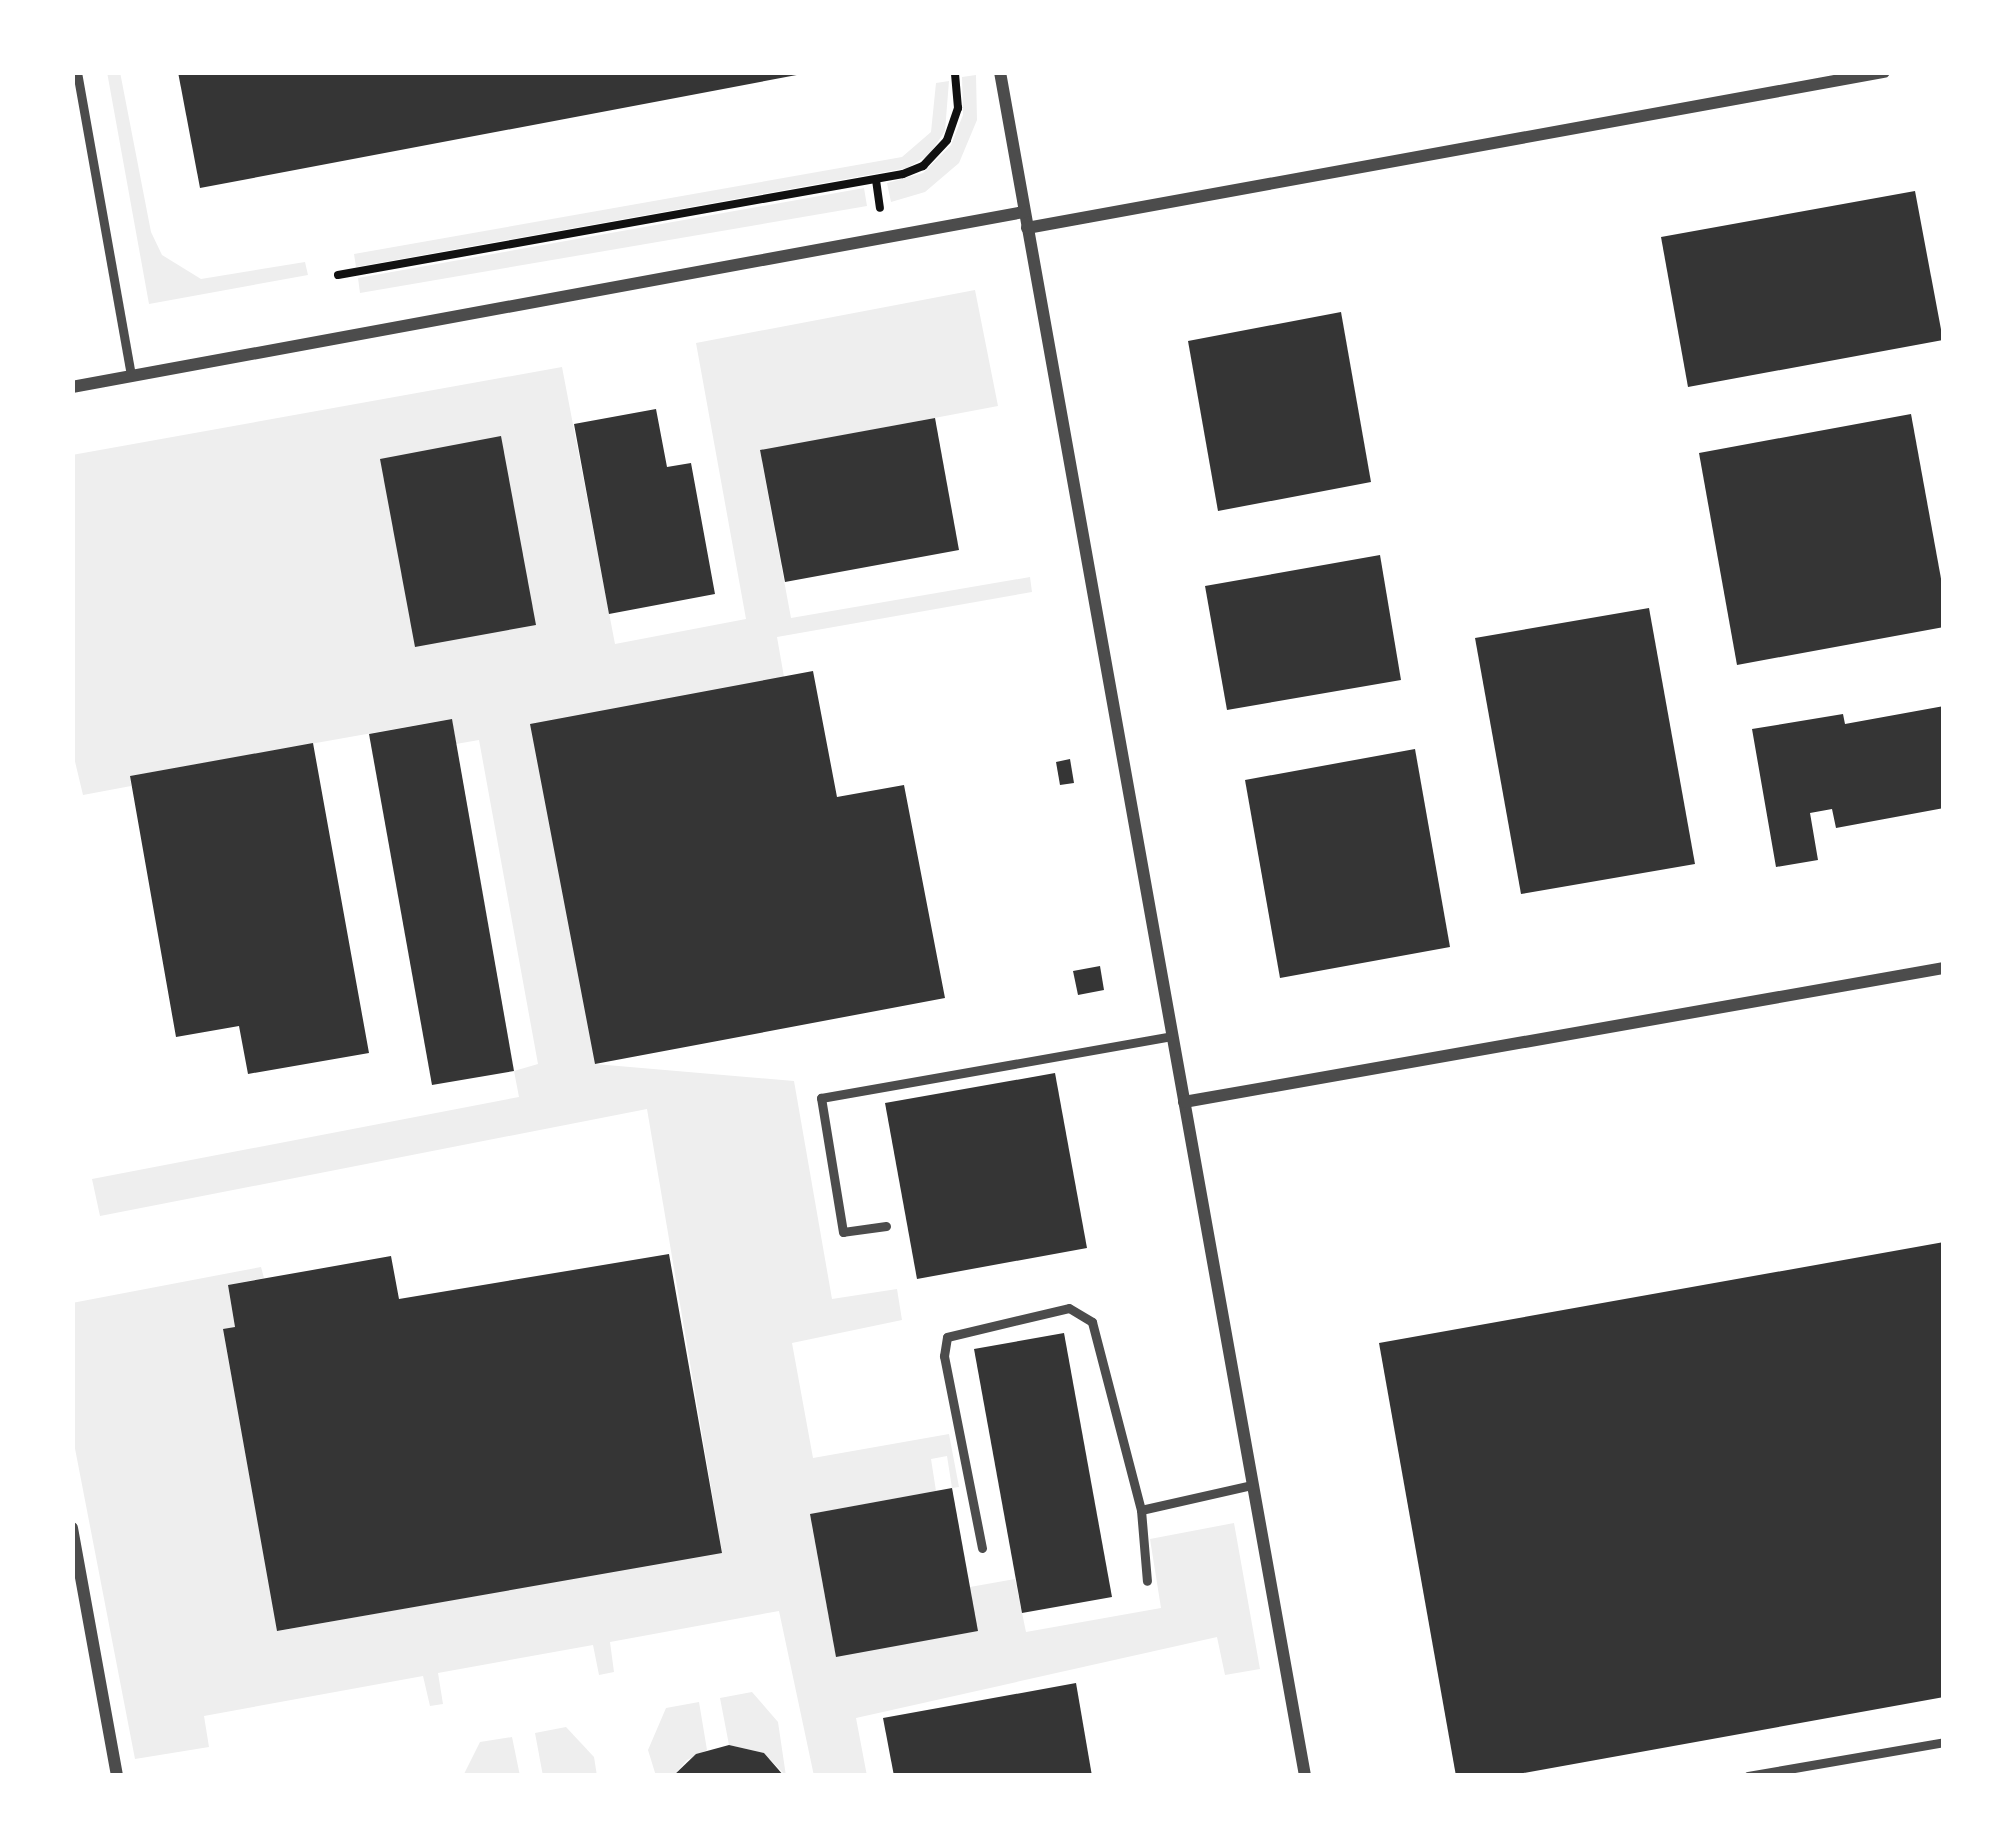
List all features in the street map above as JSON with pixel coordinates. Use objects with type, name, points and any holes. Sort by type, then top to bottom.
[{"type":"street","points":[[1000,72],[1304,1776]]},
{"type":"street","points":[[1027,228],[1884,72]]},
{"type":"street","points":[[72,387],[1024,212]]},
{"type":"street","points":[[1184,1102],[1944,968]]},
{"type":"street","points":[[72,1528],[117,1776]]},
{"type":"lane","points":[[77,72],[131,376]]},
{"type":"lane","points":[[886,1226],[843,1232],[820,1098],[1172,1036]]},
{"type":"lane","points":[[982,1548],[944,1356],[947,1337],[1069,1308],[1092,1322],[1142,1510],[1147,1581]]},
{"type":"lane","points":[[1142,1510],[1252,1485]]},
{"type":"lane","points":[[1748,1776],[1944,1742]]},
{"type":"path","points":[[338,275],[903,174],[923,166],[947,140],[958,108],[955,72]]},
{"type":"shaded area","points":[[107,72],[120,72],[151,232],[162,255],[201,279],[305,262],[308,275],[149,304]]},
{"type":"shaded area","points":[[976,75],[977,120],[959,163],[925,192],[891,202],[887,183],[923,173],[951,145],[963,115],[962,77]]},
{"type":"shaded area","points":[[949,81],[945,131],[929,155],[907,168],[356,267],[354,254],[902,157],[931,132],[936,83]]},
{"type":"shaded area","points":[[864,188],[867,206],[360,293],[358,278]]},
{"type":"shaded area","points":[[975,290],[998,406],[760,451],[791,618],[1030,577],[1032,592],[777,637],[784,677],[595,1064],[794,1081],[832,1299],[897,1289],[902,1320],[792,1343],[813,1458],[949,1434],[959,1487],[952,1488],[947,1456],[931,1459],[936,1491],[811,1514],[836,1656],[977,1631],[970,1587],[1015,1579],[1026,1632],[1161,1608],[1150,1539],[1234,1523],[1260,1669],[1225,1675],[1217,1637],[856,1718],[867,1776],[814,1776],[779,1611],[610,1642],[614,1672],[599,1675],[593,1645],[438,1673],[443,1704],[430,1706],[423,1676],[204,1716],[209,1747],[135,1759],[72,1433],[72,1303],[261,1267],[264,1278],[228,1285],[235,1327],[223,1330],[278,1631],[722,1552],[647,1109],[100,1216],[92,1179],[519,1097],[514,1071],[538,1064],[479,740],[456,744],[451,719],[130,776],[131,786],[83,795],[72,749],[72,455],[562,367],[615,644],[746,619],[696,343]]},
{"type":"shaded area","points":[[752,1692],[778,1722],[786,1776],[764,1753],[729,1745],[720,1698]]},
{"type":"shaded area","points":[[699,1702],[707,1750],[687,1760],[673,1776],[656,1776],[648,1750],[666,1708]]},
{"type":"shaded area","points":[[566,1727],[594,1757],[597,1776],[543,1776],[535,1733]]},
{"type":"shaded area","points":[[512,1737],[520,1776],[463,1776],[480,1742]]},
{"type":"building","points":[[178,72],[801,72],[802,74],[200,188]]},
{"type":"building","points":[[1915,191],[1943,340],[1688,387],[1661,237]]},
{"type":"building","points":[[1341,312],[1371,482],[1218,511],[1188,341]]},
{"type":"building","points":[[656,409],[667,467],[691,463],[715,594],[609,614],[574,424]]},
{"type":"building","points":[[1911,414],[1944,595],[1944,627],[1737,665],[1699,453]]},
{"type":"building","points":[[935,418],[959,550],[785,582],[760,450]]},
{"type":"building","points":[[501,436],[536,625],[415,647],[380,459]]},
{"type":"building","points":[[1380,555],[1401,680],[1227,710],[1205,586]]},
{"type":"building","points":[[1649,608],[1695,864],[1521,894],[1475,638]]},
{"type":"building","points":[[813,671],[837,797],[904,785],[945,998],[595,1064],[530,724]]},
{"type":"building","points":[[1944,706],[1944,808],[1836,828],[1832,809],[1810,813],[1818,860],[1776,867],[1752,729],[1843,714],[1845,724]]},
{"type":"building","points":[[452,719],[514,1071],[432,1085],[369,734]]},
{"type":"building","points":[[313,743],[369,1053],[248,1074],[239,1026],[176,1037],[130,776]]},
{"type":"building","points":[[1415,749],[1450,947],[1280,978],[1245,780]]},
{"type":"building","points":[[1070,759],[1074,783],[1060,785],[1056,762]]},
{"type":"building","points":[[1100,966],[1104,990],[1078,995],[1073,971]]},
{"type":"building","points":[[1055,1073],[1087,1248],[917,1279],[885,1103]]},
{"type":"building","points":[[1944,1242],[1944,1697],[1507,1776],[1456,1776],[1379,1343]]},
{"type":"building","points":[[669,1254],[722,1553],[277,1631],[223,1329],[235,1327],[228,1285],[391,1256],[399,1299]]},
{"type":"building","points":[[1064,1333],[1112,1597],[1022,1613],[974,1349]]},
{"type":"building","points":[[952,1488],[978,1631],[836,1657],[810,1514]]},
{"type":"building","points":[[1076,1683],[1092,1776],[894,1776],[883,1718]]},
{"type":"building","points":[[729,1745],[764,1753],[784,1776],[673,1776],[696,1754]]}]
